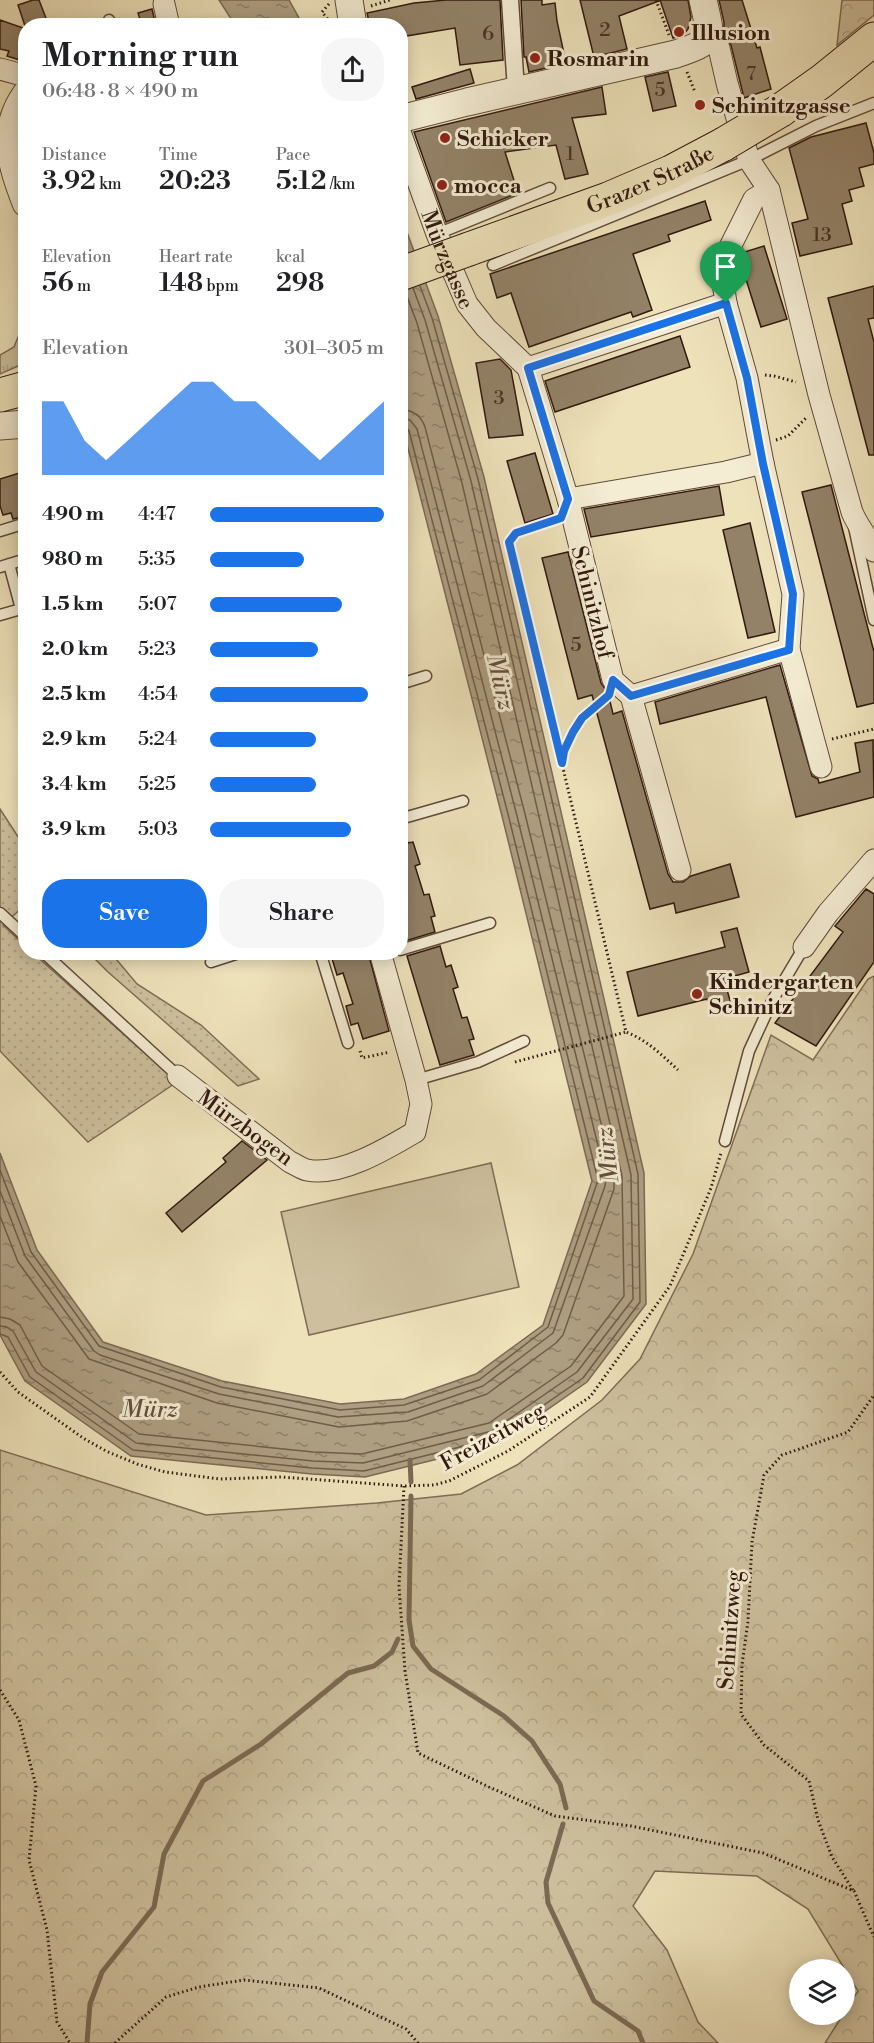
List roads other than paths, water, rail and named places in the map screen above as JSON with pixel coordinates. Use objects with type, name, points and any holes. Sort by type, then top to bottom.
[{"type":"main road","name":"Grazer Straße","points":[[408,272],[481,257],[671,172],[737,152],[781,110],[822,81],[874,39]]},
{"type":"main road","points":[[0,395],[18,390]]},
{"type":"street","points":[[349,0],[352,18]]},
{"type":"street","points":[[510,0],[516,90]]},
{"type":"street","points":[[408,117],[676,54],[701,46],[708,37],[709,27],[703,0]]},
{"type":"street","points":[[164,4],[167,18]]},
{"type":"street","points":[[708,37],[719,48],[727,83],[737,152],[769,190],[819,394],[861,521],[874,551]]},
{"type":"street","points":[[0,69],[18,74]]},
{"type":"street","points":[[18,104],[7,135],[11,162],[18,181]]},
{"type":"street","name":"Mürzgasse","points":[[408,154],[437,234],[467,304],[486,328],[528,368]]},
{"type":"street","points":[[769,190],[754,199],[726,255],[722,276],[726,303],[747,378],[763,464],[793,594],[789,650],[821,767]]},
{"type":"street","points":[[528,368],[726,303]]},
{"type":"street","name":"Schinitzhof","points":[[528,368],[568,499],[613,680],[631,696]]},
{"type":"street","points":[[0,387],[18,375]]},
{"type":"street","points":[[0,426],[18,425]]},
{"type":"street","points":[[568,499],[763,464]]},
{"type":"street","points":[[680,870],[631,696],[789,650]]},
{"type":"street","points":[[804,947],[828,913],[874,860]]},
{"type":"street","name":"Mürzbogen","points":[[178,1076],[290,1162],[306,1170],[328,1169],[359,1162],[380,1153],[415,1132],[421,1104],[389,960]]},
{"type":"lane","points":[[737,152],[816,126],[874,103]]},
{"type":"lane","points":[[437,234],[550,188]]},
{"type":"lane","points":[[861,521],[874,620]]},
{"type":"lane","points":[[0,531],[18,525]]},
{"type":"lane","points":[[5,566],[18,601]]},
{"type":"lane","points":[[0,615],[18,610]]},
{"type":"lane","points":[[408,682],[426,676]]},
{"type":"lane","points":[[408,817],[463,801]]},
{"type":"lane","points":[[0,913],[18,930]]},
{"type":"lane","points":[[408,947],[490,923]]},
{"type":"lane","points":[[724,1141],[748,1051],[772,1001],[804,947]]},
{"type":"lane","name":"Mürzbogen","points":[[52,960],[178,1076]]},
{"type":"lane","points":[[211,962],[217,960]]},
{"type":"lane","points":[[322,960],[348,1043]]},
{"type":"lane","points":[[416,1080],[478,1062],[524,1041]]},
{"type":"water","points":[[219,0],[289,0],[299,18],[231,18]]},
{"type":"water","name":"Mürz","points":[[408,235],[438,316],[484,477],[644,1173],[646,1304],[587,1382],[498,1444],[365,1477],[131,1456],[25,1381],[0,1335],[0,1153],[37,1250],[103,1342],[222,1381],[340,1404],[404,1399],[476,1374],[543,1325],[592,1181],[408,448]]},
{"type":"waterway","points":[[410,1460],[411,1482]]},
{"type":"waterway","points":[[411,1496],[409,1620],[413,1646],[431,1669],[504,1716],[532,1741],[560,1784],[566,1808]]},
{"type":"waterway","points":[[87,2043],[90,2004],[102,1972],[154,1907],[164,1854],[203,1781],[261,1744],[348,1673],[374,1666],[392,1652],[398,1639]]},
{"type":"waterway","points":[[563,1824],[546,1882],[548,1903],[594,2001],[638,2031],[643,2043]]},
{"type":"place","name":"Illusion","points":[[679,32]]},
{"type":"place","name":"Rosmarin","points":[[535,58]]},
{"type":"place","name":"Schinitzgasse","points":[[700,105]]},
{"type":"place","name":"Schicker","points":[[445,138]]},
{"type":"place","name":"mocca","points":[[442,185]]},
{"type":"place","name":"Kindergarten Schinitz","points":[[697,994]]}]
